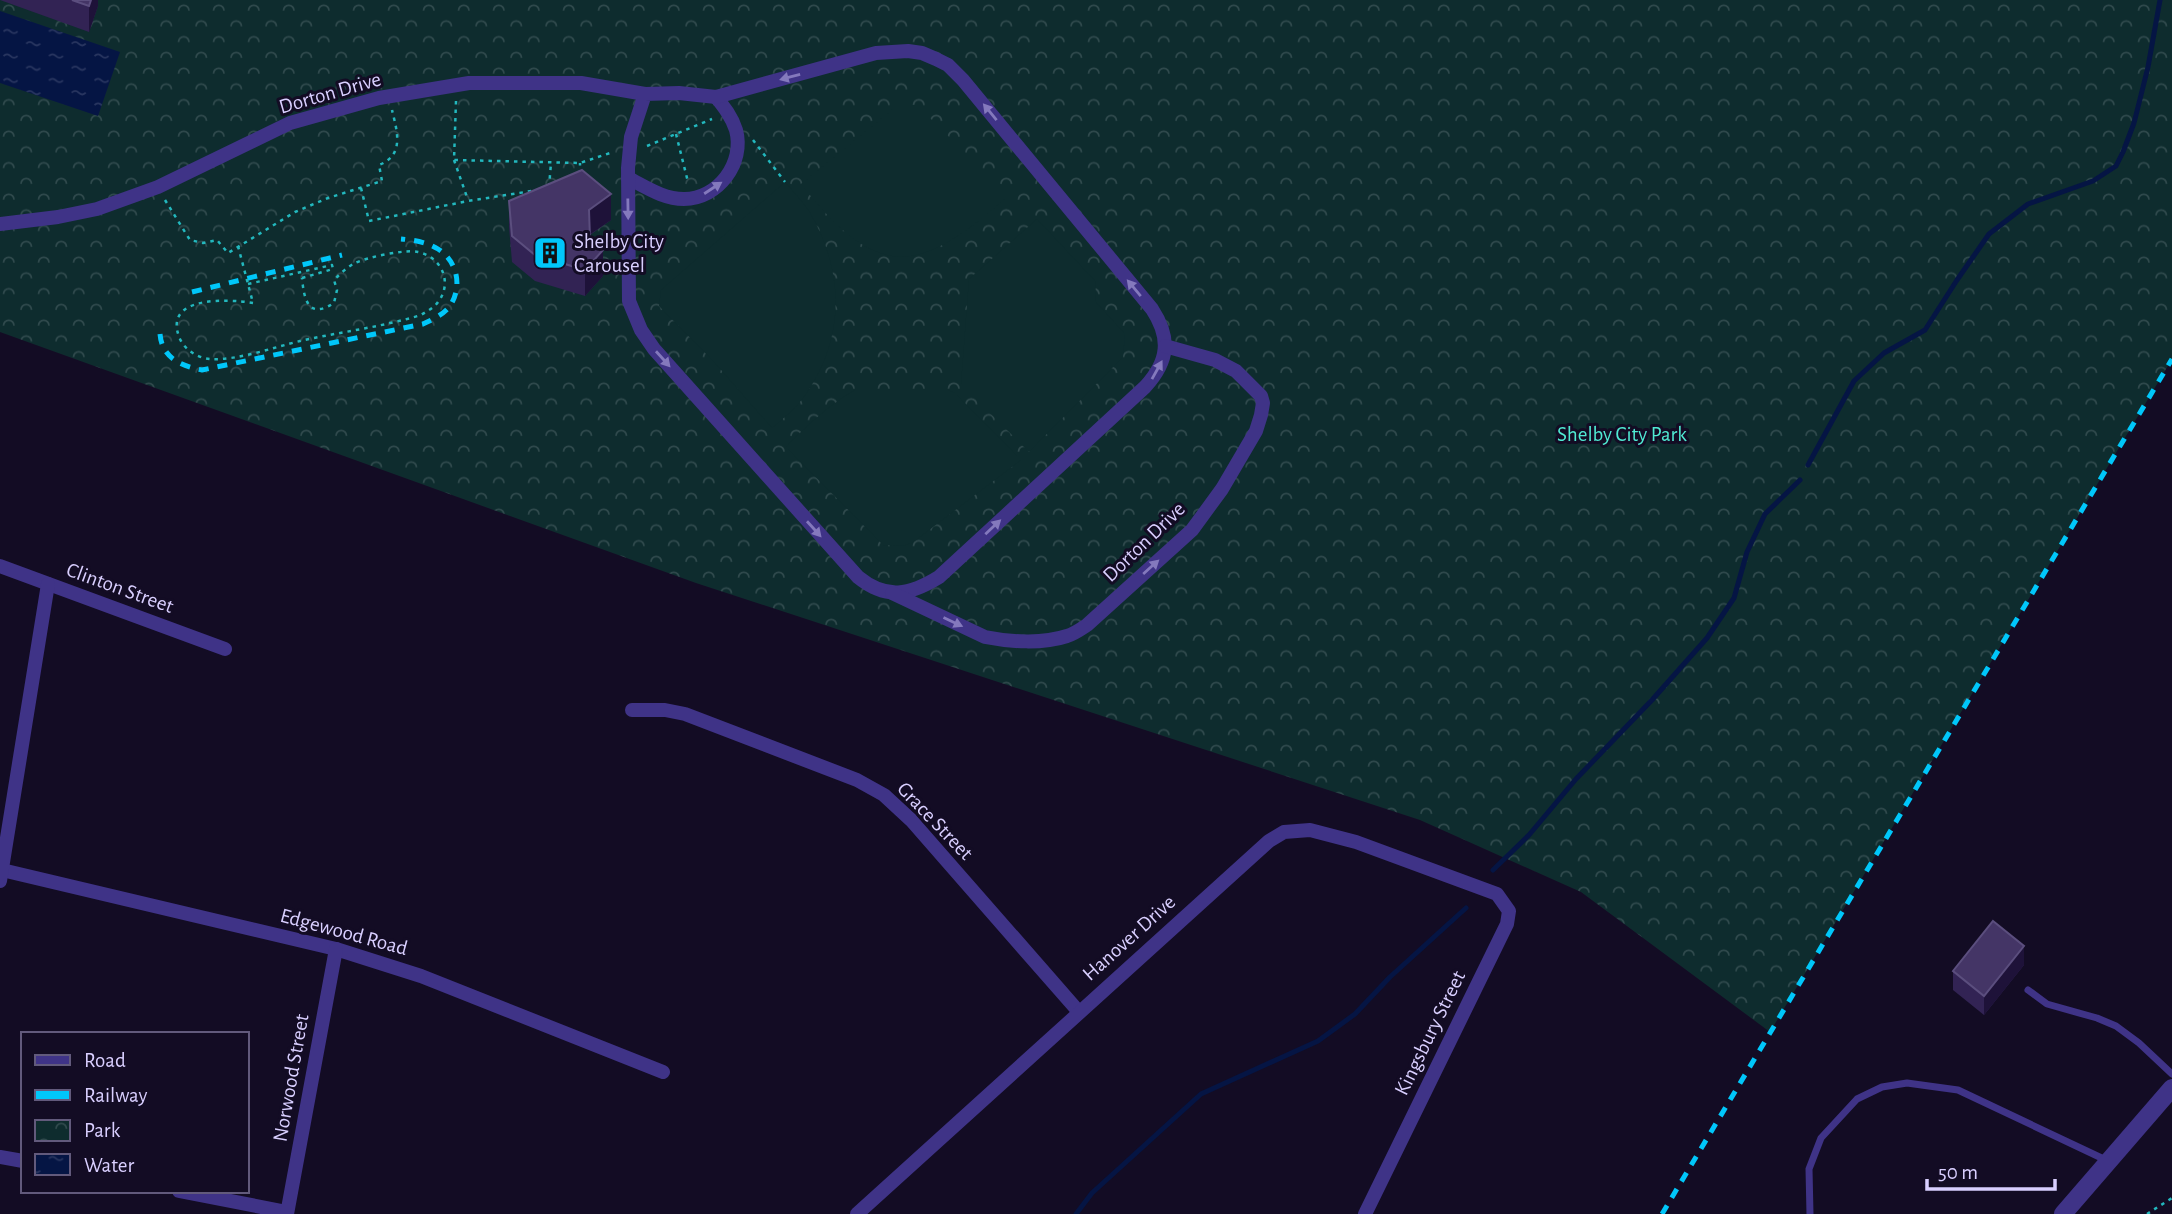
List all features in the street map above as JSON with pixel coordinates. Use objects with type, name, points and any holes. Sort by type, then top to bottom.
[{"type":"street","name":"Dorton Drive","points":[[0,224],[97,209],[158,187],[290,123],[388,97],[469,83],[581,83],[645,94],[679,93],[716,97],[876,53],[922,53],[948,65],[978,96],[1152,309],[1160,321],[1166,346],[1215,360],[1236,372],[1261,396],[1263,403],[1256,431],[1222,489],[1192,530],[1087,625],[1068,636],[1041,640],[985,637],[891,593],[867,585],[654,349],[641,330],[629,301],[628,178],[631,137],[645,94]]},
{"type":"street","points":[[628,178],[666,197],[688,199],[715,189],[725,180],[732,168],[738,146],[737,133],[733,121],[716,97]]},
{"type":"street","points":[[891,593],[912,591],[939,577],[1145,387],[1159,368],[1166,346]]},
{"type":"street","name":"Clinton Street","points":[[0,566],[225,649]]},
{"type":"street","points":[[1,875],[48,584]]},
{"type":"street","name":"Grace Street","points":[[632,710],[666,710],[685,714],[857,780],[884,795],[911,820],[1079,1012]]},
{"type":"street","name":"Hanover Drive","points":[[857,1214],[1269,841],[1284,832],[1310,830],[1356,842],[1474,886]]},
{"type":"street","name":"Edgewood Road","points":[[1,875],[336,949],[421,976],[663,1072]]},
{"type":"street","name":"Kingsbury Street","points":[[1364,1214],[1507,924],[1509,911],[1497,894],[1474,886]]},
{"type":"street","name":"Norwood Street","points":[[287,1213],[336,949]]},
{"type":"street","points":[[2063,1214],[2172,1088]]},
{"type":"street","points":[[0,1157],[21,1161]]},
{"type":"street","points":[[189,1193],[287,1213]]},
{"type":"lane","points":[[2028,990],[2047,1004],[2116,1026],[2172,1074]]},
{"type":"lane","points":[[1810,1214],[1809,1169],[1821,1138],[1857,1099],[1882,1087],[1907,1083],[1958,1090],[2109,1162]]},
{"type":"path","points":[[456,85],[454,160],[468,201]]},
{"type":"path","points":[[158,187],[190,240],[203,243],[218,240],[228,253],[295,212],[382,181],[379,165],[385,163],[396,151],[398,135],[388,97]]},
{"type":"path","points":[[638,150],[717,117]]},
{"type":"path","points":[[733,121],[750,136],[785,182]]},
{"type":"path","points":[[676,134],[693,197]]},
{"type":"path","points":[[454,160],[580,163],[610,153]]},
{"type":"path","points":[[360,187],[369,221],[520,191],[548,190],[551,163]]},
{"type":"path","points":[[580,163],[580,179]]},
{"type":"path","points":[[239,246],[248,284],[253,303],[226,300],[184,309],[178,320],[180,340],[194,354],[209,359],[276,349],[421,315],[439,302],[446,283],[433,258],[412,251],[359,262],[347,268],[334,280],[337,290],[334,303],[324,308],[318,309],[306,302],[302,278],[333,269],[332,265],[248,284]]},
{"type":"path","points":[[2147,1214],[2172,1198]]},
{"type":"green space","name":"Shelby City Park","points":[[0,0],[2172,0],[2172,359],[1770,1032],[1581,892],[1420,820],[696,583],[0,332]]},
{"type":"green space","points":[[898,105],[917,105],[1008,196],[952,239],[920,254],[903,257],[887,255],[861,244],[828,216],[801,184]]},
{"type":"green space","points":[[785,182],[809,211],[821,233],[829,256],[836,303],[834,326],[819,372],[802,399],[772,428],[715,363],[659,306],[661,290]]},
{"type":"green space","points":[[1037,219],[1096,282],[1095,301],[1125,334],[1123,357],[1029,452],[961,384],[969,279]]},
{"type":"green space","points":[[855,390],[948,390],[955,393],[1021,460],[912,543],[902,546],[883,545],[786,447],[819,416]]},
{"type":"water","points":[[0,11],[120,52],[98,116],[0,83]]},
{"type":"building","points":[[72,0],[91,0],[89,6]]},
{"type":"building","points":[[582,170],[611,194],[589,210],[590,239],[603,250],[585,270],[535,255],[512,236],[509,201]]},
{"type":"building","points":[[1993,921],[2024,946],[1984,996],[1953,971]]},
{"type":"waterway","points":[[1808,465],[1854,381],[1884,353],[1925,330],[1989,234],[2028,204],[2093,181],[2116,166],[2134,123],[2148,67],[2160,0]]},
{"type":"waterway","points":[[1493,870],[1529,835],[1576,779],[1707,638],[1734,598],[1747,552],[1765,514],[1800,480]]},
{"type":"waterway","points":[[1076,1214],[1092,1193],[1201,1094],[1318,1041],[1355,1014],[1390,977],[1466,908]]},
{"type":"railway","points":[[160,334],[164,349],[174,360],[202,370],[423,324],[450,306],[456,290],[456,274],[450,260],[438,249],[425,243],[401,239]]},
{"type":"railway","points":[[192,292],[342,255]]},
{"type":"railway","points":[[1662,1214],[2172,359]]},
{"type":"place","name":"Shelby City Carousel","points":[[550,253]]}]
